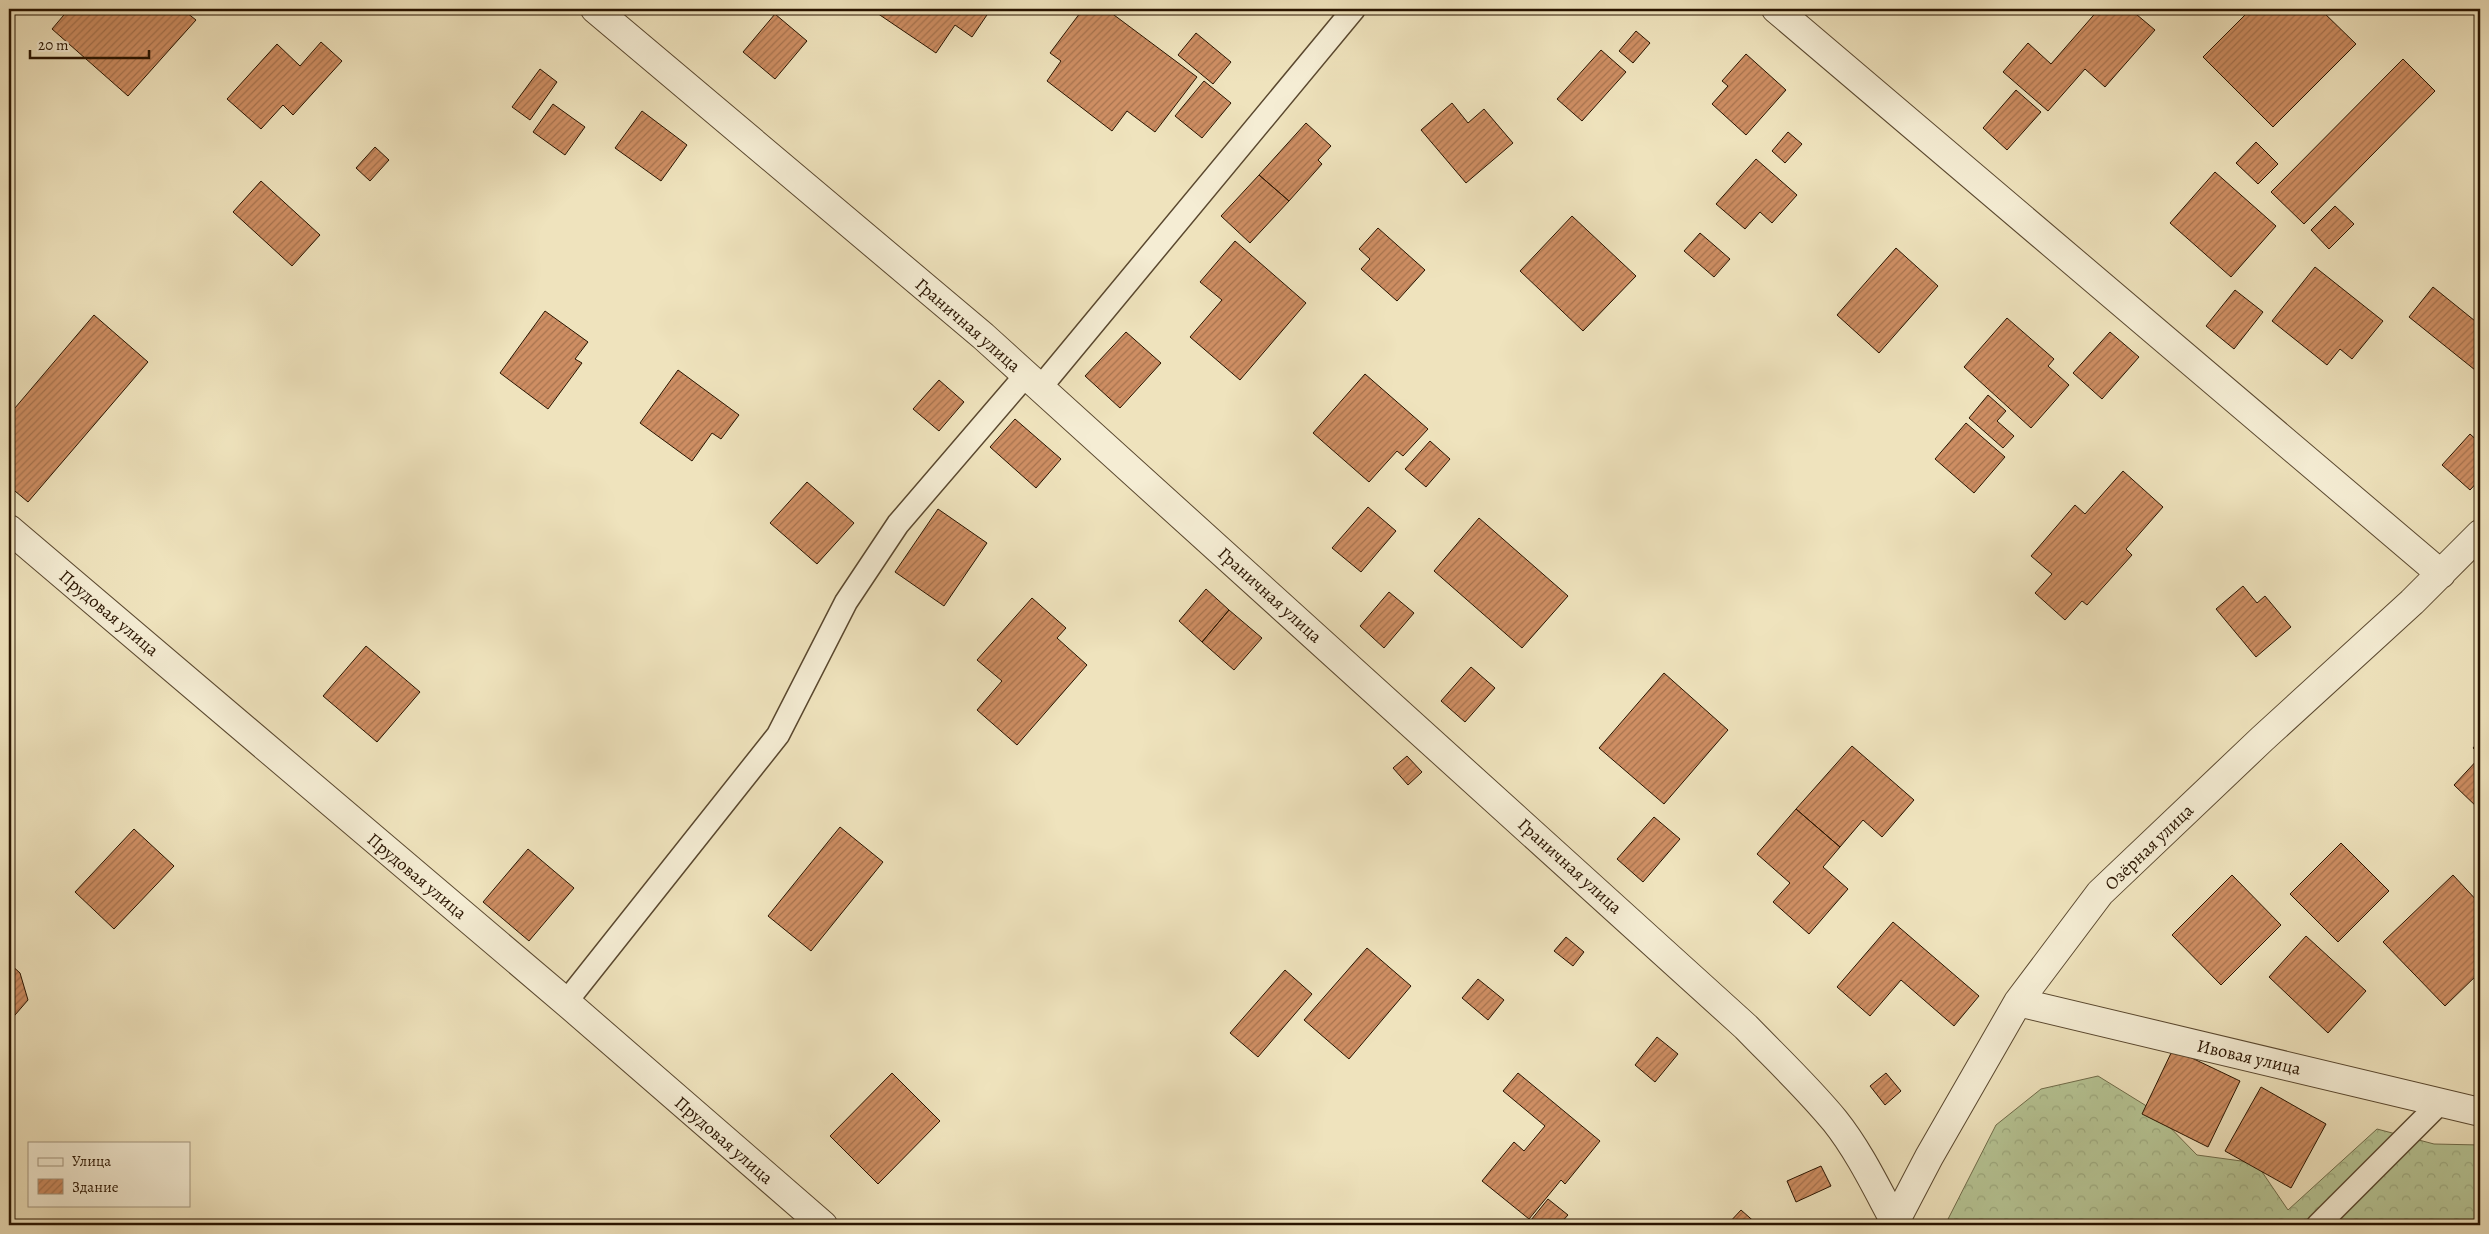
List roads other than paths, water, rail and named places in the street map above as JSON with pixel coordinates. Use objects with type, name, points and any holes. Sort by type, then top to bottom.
[{"type":"street","name":"Граничная улица","points":[[595,9],[983,336],[1746,1027],[1796,1077],[1836,1122],[1861,1161],[1895,1224]]},
{"type":"street","points":[[1776,9],[2441,574]]},
{"type":"street","name":"Прудовая улица","points":[[9,529],[566,1002],[823,1225]]},
{"type":"street","name":"Озёрная улица","points":[[1895,1224],[1929,1157],[2018,1002],[2100,893],[2262,739],[2441,574],[2480,534]]},
{"type":"street","name":"Ивовая улица","points":[[2018,1002],[2480,1112]]},
{"type":"lane","points":[[566,1002],[778,734],[846,602],[898,524],[1033,381],[1354,9]]},
{"type":"lane","points":[[2318,1225],[2441,1102]]}]
